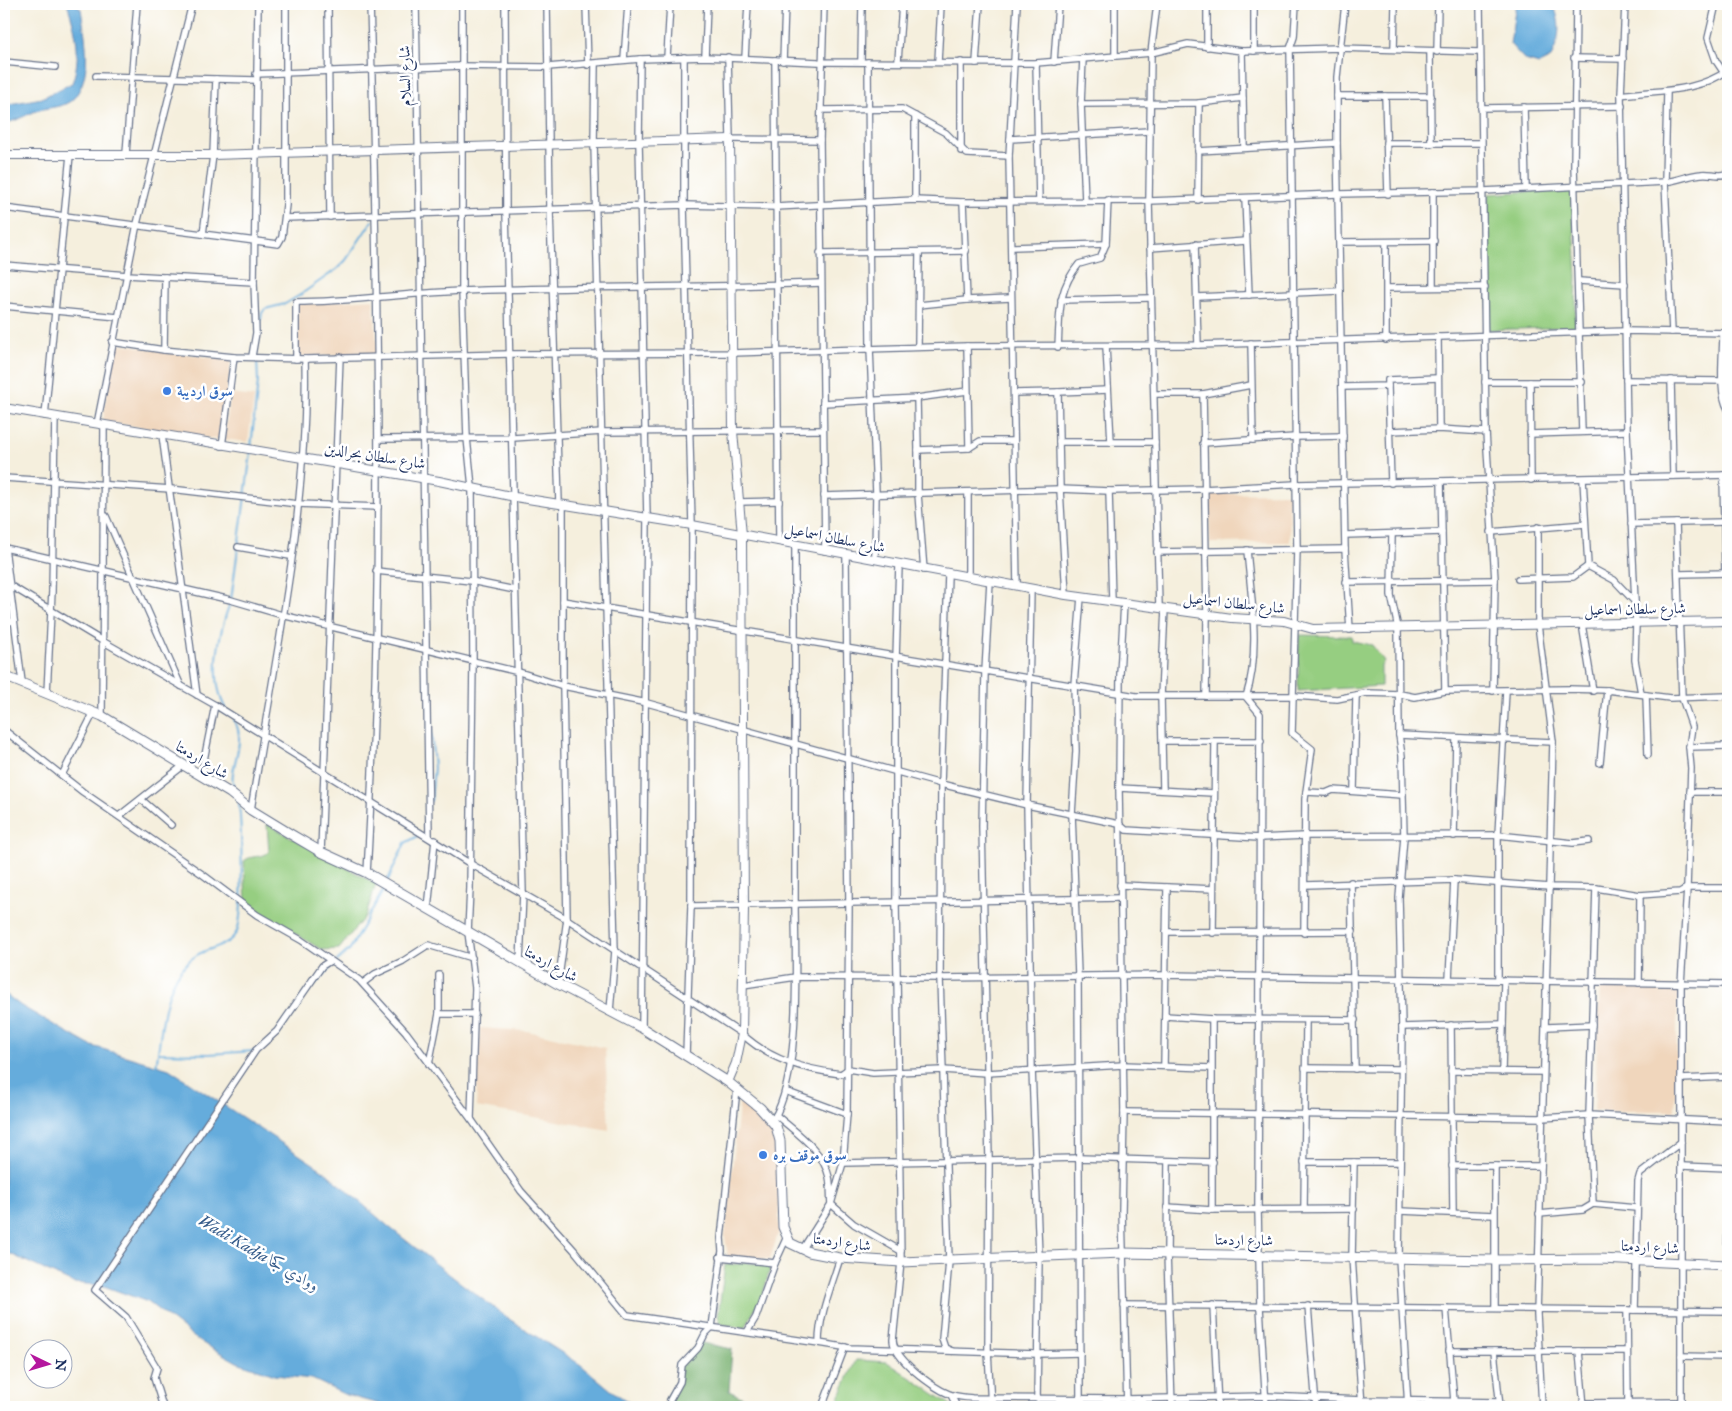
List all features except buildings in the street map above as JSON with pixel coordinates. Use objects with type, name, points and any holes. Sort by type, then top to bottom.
[{"type":"main road","name":"شارع اردمتا","points":[[4,676],[98,714],[201,775],[251,810],[321,852],[367,874],[520,963],[642,1028],[686,1054],[728,1082],[774,1118]]},
{"type":"main road","points":[[774,1118],[780,1141],[782,1219],[786,1239]]},
{"type":"main road","name":"شارع اردمتا","points":[[786,1239],[802,1250],[816,1254],[840,1258],[901,1262],[1167,1253],[1494,1260],[1538,1258],[1636,1260],[1728,1265]]},
{"type":"street","points":[[126,154],[137,4]]},
{"type":"street","points":[[62,775],[98,714],[104,642],[105,515],[101,425],[112,342],[137,224],[192,4]]},
{"type":"street","points":[[252,356],[256,333],[254,282],[258,4]]},
{"type":"street","points":[[4,208],[278,244],[282,237],[284,218],[286,4]]},
{"type":"street","points":[[328,4],[330,217]]},
{"type":"street","points":[[367,874],[372,801],[379,472],[370,4]]},
{"type":"street","name":"شارع السلام","points":[[416,4],[425,478],[424,576],[432,838],[428,909]]},
{"type":"street","points":[[462,4],[462,291],[467,438],[472,487],[471,581],[473,663],[468,932],[472,958],[475,1014],[470,1119]]},
{"type":"street","points":[[505,4],[506,212],[515,497],[515,590],[519,672],[523,893],[520,963]]},
{"type":"street","points":[[547,4],[552,290],[561,503],[567,919],[558,984]]},
{"type":"street","points":[[586,4],[588,65]]},
{"type":"street","points":[[624,60],[628,4]]},
{"type":"street","points":[[667,58],[670,4]]},
{"type":"street","points":[[705,57],[707,4]]},
{"type":"street","points":[[745,58],[748,4]]},
{"type":"street","points":[[783,61],[785,4]]},
{"type":"street","points":[[824,4],[820,140],[824,551]]},
{"type":"street","points":[[862,4],[868,110],[871,401],[876,493],[875,560]]},
{"type":"street","points":[[898,62],[902,4]]},
{"type":"street","points":[[938,62],[941,4]]},
{"type":"street","points":[[976,63],[980,4]]},
{"type":"street","points":[[1017,4],[1009,156],[1017,586]]},
{"type":"street","points":[[1054,62],[1058,4]]},
{"type":"street","points":[[1115,4],[1115,55]]},
{"type":"street","points":[[1157,4],[1150,102],[1149,201],[1157,552],[1162,608],[1163,790]]},
{"type":"street","points":[[1207,4],[1207,47]]},
{"type":"street","points":[[1254,4],[1254,51]]},
{"type":"street","points":[[1296,4],[1294,37],[1290,49],[1291,196],[1295,292],[1293,342],[1297,549],[1292,733],[1312,749],[1306,792],[1304,933]]},
{"type":"street","points":[[1344,4],[1339,48],[1336,143],[1340,242],[1345,549],[1350,630]]},
{"type":"street","points":[[1394,49],[1395,4]]},
{"type":"street","points":[[1431,144],[1431,96],[1438,4]]},
{"type":"street","points":[[1480,4],[1479,52],[1484,191],[1486,432],[1495,580],[1493,691]]},
{"type":"street","points":[[1576,4],[1574,185],[1579,281],[1582,432]]},
{"type":"street","points":[[1625,4],[1621,95],[1627,431],[1636,623],[1635,660],[1643,694],[1648,755]]},
{"type":"street","points":[[1621,95],[1668,92],[1705,82],[1726,72],[1716,61],[1708,38],[1716,4]]},
{"type":"street","points":[[96,76],[216,79],[285,73],[462,66],[548,67],[684,57],[728,57],[822,62],[1036,63],[1152,53],[1188,44],[1242,51],[1339,48],[1479,52]]},
{"type":"street","points":[[1242,51],[1244,148]]},
{"type":"street","points":[[684,57],[684,205],[692,525],[691,906],[686,997],[686,1054]]},
{"type":"street","points":[[728,57],[733,431],[742,535],[744,907],[742,1034],[736,1063],[728,1082]]},
{"type":"street","points":[[1083,58],[1081,104],[1085,200]]},
{"type":"street","points":[[1574,58],[1623,59]]},
{"type":"street","points":[[640,59],[639,142],[647,518],[642,1028]]},
{"type":"street","points":[[775,60],[775,207],[779,352],[779,542]]},
{"type":"street","points":[[4,62],[55,67]]},
{"type":"street","points":[[961,62],[962,151]]},
{"type":"street","points":[[1036,63],[1039,201]]},
{"type":"street","points":[[595,64],[594,144],[605,511],[606,695],[615,951],[610,1011]]},
{"type":"street","points":[[203,234],[213,155],[216,79]]},
{"type":"street","points":[[1668,92],[1665,182],[1672,332]]},
{"type":"street","points":[[1337,96],[1431,96]]},
{"type":"street","points":[[1386,96],[1388,194]]},
{"type":"street","points":[[1081,104],[1199,103],[1243,98]]},
{"type":"street","points":[[1198,200],[1199,103]]},
{"type":"street","points":[[1481,108],[1622,106]]},
{"type":"street","points":[[1524,107],[1526,188]]},
{"type":"street","points":[[821,110],[902,109],[946,133],[962,151],[971,155],[1009,156]]},
{"type":"street","points":[[915,116],[915,200]]},
{"type":"street","points":[[1010,139],[1149,132]]},
{"type":"street","points":[[4,155],[70,156],[154,153],[213,155],[255,152],[329,152],[373,149],[550,146],[684,140],[820,140]]},
{"type":"street","points":[[1198,151],[1291,144],[1336,143]]},
{"type":"street","points":[[1386,143],[1481,143]]},
{"type":"street","points":[[45,416],[70,156]]},
{"type":"street","points":[[284,218],[374,217],[462,212],[684,205],[820,206],[915,200],[963,202],[1198,200],[1338,194],[1484,191],[1574,185],[1665,182],[1683,180],[1701,173],[1724,176],[1728,174]]},
{"type":"street","points":[[1433,192],[1434,287]]},
{"type":"street","points":[[1245,198],[1249,295]]},
{"type":"street","points":[[1058,347],[1061,300],[1064,285],[1079,264],[1100,258],[1106,244],[1108,200]]},
{"type":"street","points":[[963,202],[967,300]]},
{"type":"street","points":[[1150,248],[1246,240]]},
{"type":"street","points":[[1340,242],[1434,241]]},
{"type":"street","points":[[1386,242],[1386,340]]},
{"type":"street","points":[[1012,248],[1106,244]]},
{"type":"street","points":[[1195,244],[1198,345]]},
{"type":"street","points":[[820,252],[966,251]]},
{"type":"street","points":[[918,347],[919,252]]},
{"type":"street","points":[[4,265],[127,275],[254,282]]},
{"type":"street","points":[[164,350],[165,277]]},
{"type":"street","points":[[1579,281],[1625,284]]},
{"type":"street","points":[[296,359],[296,302],[462,291],[552,290],[598,287],[687,288],[821,283]]},
{"type":"street","points":[[1387,288],[1485,287]]},
{"type":"street","points":[[1196,297],[1340,291]]},
{"type":"street","points":[[919,305],[1012,298]]},
{"type":"street","points":[[1061,300],[1150,298]]},
{"type":"street","points":[[4,306],[118,317]]},
{"type":"street","points":[[112,342],[164,350],[234,356],[305,359],[600,352],[732,353],[967,346],[1198,345],[1626,331],[1726,334],[1722,380],[1725,404],[1728,409]]},
{"type":"street","points":[[1438,337],[1439,429]]},
{"type":"street","points":[[1251,343],[1253,440]]},
{"type":"street","points":[[967,346],[969,448]]},
{"type":"street","points":[[1106,346],[1111,442]]},
{"type":"street","points":[[222,446],[234,356]]},
{"type":"street","points":[[321,852],[340,357]]},
{"type":"street","points":[[251,810],[298,504],[302,458],[305,359]]},
{"type":"street","points":[[1391,483],[1388,380],[1438,378]]},
{"type":"street","points":[[1626,380],[1722,380]]},
{"type":"street","points":[[1671,380],[1673,476]]},
{"type":"street","points":[[1485,382],[1582,382]]},
{"type":"street","points":[[1530,382],[1531,480]]},
{"type":"street","points":[[1154,394],[1202,394],[1251,385]]},
{"type":"street","points":[[1343,387],[1388,386]]},
{"type":"street","points":[[1014,393],[1108,390]]},
{"type":"street","points":[[823,403],[917,398],[967,391]]},
{"type":"street","points":[[1058,392],[1060,489],[1066,595]]},
{"type":"street","points":[[1202,394],[1207,615],[1206,696]]},
{"type":"street","points":[[917,398],[918,494],[924,570]]},
{"type":"street","name":"شارع سلطان بحرالدين","points":[[4,408],[222,446],[425,478],[515,497],[561,503],[742,535]]},
{"type":"street","points":[[47,693],[51,610],[55,417]]},
{"type":"street","points":[[1390,431],[1439,429],[1486,432]]},
{"type":"street","points":[[379,439],[513,438],[602,432],[690,433],[823,430]]},
{"type":"street","points":[[1530,434],[1627,431]]},
{"type":"street","points":[[162,435],[185,590],[197,695]]},
{"type":"street","points":[[1203,443],[1343,436]]},
{"type":"street","points":[[918,450],[969,448],[980,441],[1014,441]]},
{"type":"street","points":[[1059,442],[1155,442]]},
{"type":"street","points":[[824,496],[1060,489],[1109,491],[1203,489],[1296,484],[1344,485],[1725,475],[1724,522],[1727,573],[1678,574]]},
{"type":"street","points":[[4,478],[171,489],[298,504],[378,508]]},
{"type":"street","points":[[1583,479],[1588,566]]},
{"type":"street","points":[[1441,482],[1445,691]]},
{"type":"street","points":[[1109,491],[1112,601]]},
{"type":"street","points":[[968,493],[968,577]]},
{"type":"street","points":[[739,502],[779,501]]},
{"type":"street","points":[[105,515],[181,686]]},
{"type":"street","points":[[1631,524],[1724,522]]},
{"type":"street","points":[[1580,1351],[1584,1405],[1628,1403],[1681,1405],[1681,984],[1690,792],[1688,747],[1692,727],[1682,698],[1676,523]]},
{"type":"street","points":[[1491,532],[1585,524]]},
{"type":"street","points":[[1538,527],[1538,625],[1542,670],[1547,689],[1553,742],[1547,1027],[1543,1072],[1537,1309],[1542,1407]]},
{"type":"street","points":[[1345,535],[1442,532]]},
{"type":"street","points":[[1392,534],[1393,582],[1391,595],[1398,628],[1399,735],[1402,765],[1404,837],[1402,881],[1398,898],[1402,1027],[1399,1258],[1408,1404]]},
{"type":"street","name":"شارع سلطان اسماعيل","points":[[742,535],[1066,595],[1207,615],[1295,624],[1313,628],[1350,630],[1443,626],[1728,620]]},
{"type":"street","points":[[794,545],[797,743],[796,977],[790,1064],[785,1091],[774,1118],[810,1145],[824,1163],[830,1179],[831,1204],[854,1224],[901,1251]]},
{"type":"street","points":[[22,682],[6,583],[4,546],[52,560],[231,600],[282,615],[330,625],[473,663],[519,672],[563,686],[646,703],[941,784],[1027,805],[1119,824],[1126,830],[1259,838],[1498,835],[1552,839],[1573,843],[1589,841]]},
{"type":"street","points":[[238,547],[290,556]]},
{"type":"street","points":[[1157,552],[1345,549]]},
{"type":"street","points":[[1246,697],[1253,676],[1252,620],[1247,550]]},
{"type":"street","points":[[802,1250],[831,1204],[843,1164],[847,1114],[849,904],[846,555]]},
{"type":"street","points":[[899,565],[896,658],[896,903],[901,1262],[894,1348],[909,1366],[951,1395],[957,1407]]},
{"type":"street","points":[[1588,566],[1614,580],[1634,601]]},
{"type":"street","points":[[1518,579],[1573,577],[1588,566]]},
{"type":"street","points":[[376,571],[471,581],[515,590]]},
{"type":"street","points":[[948,574],[941,784],[942,901],[940,978],[949,1260],[942,1339],[945,1348],[952,1351]]},
{"type":"street","points":[[1346,582],[1495,580]]},
{"type":"street","points":[[990,581],[984,672],[983,794],[990,1259],[988,1351],[991,1407]]},
{"type":"street","points":[[6,583],[104,642],[215,705],[432,838],[469,863],[567,919],[742,1034],[758,1048],[790,1064],[841,1074],[848,1069],[873,1073],[943,1070],[986,1072],[1123,1065],[1212,1068]]},
{"type":"street","points":[[1031,588],[1027,805],[1032,1069],[1039,1257],[1037,1399]]},
{"type":"street","points":[[1080,1397],[1078,976],[1072,814],[1076,751],[1074,685],[1081,597]]},
{"type":"street","points":[[563,601],[606,606],[896,658],[1121,693],[1161,696],[1294,696],[1337,699],[1356,697],[1366,693],[1400,694],[1415,698],[1445,691],[1547,689],[1608,690],[1682,698],[1728,696]]},
{"type":"street","points":[[1124,603],[1119,824],[1120,975],[1124,1112],[1123,1253],[1127,1407]]},
{"type":"street","points":[[4,622],[13,621]]},
{"type":"street","points":[[1582,624],[1594,691]]},
{"type":"street","points":[[1600,762],[1608,690]]},
{"type":"street","points":[[1502,1072],[1503,1024],[1498,835],[1506,691]]},
{"type":"street","points":[[1246,697],[1260,714],[1261,741],[1258,932],[1258,1209],[1260,1307],[1266,1407]]},
{"type":"street","points":[[1354,790],[1356,697]]},
{"type":"street","points":[[201,775],[215,705]]},
{"type":"street","points":[[4,730],[62,775],[257,915],[301,940],[363,983],[406,1032],[522,1192],[574,1250],[627,1315],[845,1347],[1037,1354],[1080,1352]]},
{"type":"street","points":[[1399,735],[1553,742]]},
{"type":"street","points":[[1454,836],[1456,739]]},
{"type":"street","points":[[1163,742],[1261,741]]},
{"type":"street","points":[[1212,932],[1212,836],[1215,742]]},
{"type":"street","points":[[1688,747],[1728,746]]},
{"type":"street","points":[[119,816],[142,800],[184,765]]},
{"type":"street","points":[[1119,788],[1213,793]]},
{"type":"street","points":[[1306,792],[1354,790],[1402,795]]},
{"type":"street","points":[[1690,792],[1728,792]]},
{"type":"street","points":[[142,800],[172,825]]},
{"type":"street","points":[[1306,885],[1454,880],[1550,887],[1596,888],[1640,895],[1680,892],[1687,888],[1728,888]]},
{"type":"street","points":[[1450,979],[1454,880]]},
{"type":"street","points":[[1351,882],[1355,1069]]},
{"type":"street","points":[[1120,885],[1213,889]]},
{"type":"street","points":[[1164,1066],[1166,887]]},
{"type":"street","points":[[1593,1204],[1589,1114],[1596,888]]},
{"type":"street","points":[[1639,982],[1640,895]]},
{"type":"street","points":[[691,906],[744,907],[1120,898]]},
{"type":"street","points":[[1166,932],[1304,933],[1353,931]]},
{"type":"street","points":[[363,983],[375,974],[403,961],[428,945],[472,958]]},
{"type":"street","points":[[163,1407],[154,1378],[157,1368],[126,1317],[95,1290],[256,1050],[277,1031],[322,966],[330,961]]},
{"type":"street","points":[[428,1064],[439,1014],[439,975]]},
{"type":"street","points":[[743,984],[796,977],[940,978],[1120,975],[1728,984]]},
{"type":"street","points":[[439,1014],[475,1014]]},
{"type":"street","points":[[1165,1016],[1212,1020],[1355,1020]]},
{"type":"street","points":[[1212,1020],[1212,1210]]},
{"type":"street","points":[[1304,1209],[1306,1021]]},
{"type":"street","points":[[1402,1027],[1503,1024]]},
{"type":"street","points":[[1451,1025],[1453,1213]]},
{"type":"street","points":[[1547,1027],[1592,1025]]},
{"type":"street","points":[[1305,1068],[1400,1069]]},
{"type":"street","points":[[1451,1071],[1543,1072]]},
{"type":"street","points":[[1681,1079],[1728,1077]]},
{"type":"street","points":[[670,1400],[680,1382],[682,1365],[698,1348],[704,1334],[712,1327],[737,1089]]},
{"type":"street","points":[[785,1091],[847,1114]]},
{"type":"street","points":[[1124,1112],[1542,1118],[1589,1114],[1682,1121],[1728,1122]]},
{"type":"street","points":[[1635,1310],[1636,1208],[1640,1174],[1682,1142]]},
{"type":"street","points":[[843,1164],[1079,1158],[1213,1162]]},
{"type":"street","points":[[1168,1161],[1167,1253],[1172,1407]]},
{"type":"street","points":[[1304,1162],[1400,1162]]},
{"type":"street","points":[[1354,1162],[1352,1257],[1362,1404]]},
{"type":"street","points":[[1452,1166],[1541,1166]]},
{"type":"street","points":[[1495,1166],[1495,1308]]},
{"type":"street","points":[[1682,1166],[1728,1168]]},
{"type":"street","points":[[1539,1214],[1583,1210],[1593,1204],[1636,1208]]},
{"type":"street","points":[[1167,1207],[1212,1210],[1354,1210]]},
{"type":"street","points":[[1400,1211],[1494,1215]]},
{"type":"street","points":[[1728,1227],[1728,1265]]},
{"type":"street","points":[[747,1332],[756,1317],[775,1263],[786,1239]]},
{"type":"street","points":[[720,1257],[775,1263]]},
{"type":"street","points":[[819,1343],[820,1326],[840,1258]]},
{"type":"street","points":[[1124,1305],[1728,1311]]},
{"type":"street","points":[[1213,1305],[1218,1407]]},
{"type":"street","points":[[1308,1306],[1316,1407]]},
{"type":"street","points":[[1446,1308],[1454,1401]]},
{"type":"street","points":[[1627,1310],[1628,1403]]},
{"type":"street","points":[[822,1407],[845,1347]]},
{"type":"street","points":[[1450,1351],[1627,1351]]},
{"type":"street","points":[[951,1395],[1037,1399],[1266,1396],[1315,1398],[1362,1404],[1454,1401],[1499,1404],[1494,1351]]},
{"type":"street","points":[[1681,1356],[1728,1357],[1727,1406]]},
{"type":"shaded area","points":[[373,299],[378,355],[298,356],[298,304]]},
{"type":"shaded area","name":"سوق ارديبة","points":[[114,343],[231,361],[221,440],[103,421]]},
{"type":"shaded area","points":[[231,394],[254,397],[248,442],[224,439]]},
{"type":"shaded area","points":[[1289,493],[1290,542],[1210,543],[1209,494]]},
{"type":"shaded area","points":[[1678,986],[1675,1111],[1594,1111],[1600,987]]},
{"type":"shaded area","points":[[480,1028],[527,1031],[605,1048],[609,1130],[476,1107]]},
{"type":"shaded area","points":[[740,1098],[769,1121],[777,1135],[779,1231],[770,1259],[728,1257],[725,1236]]},
{"type":"green space","points":[[1572,189],[1577,277],[1575,327],[1488,330],[1488,194]]},
{"type":"green space","points":[[1299,635],[1352,636],[1352,641],[1372,645],[1384,661],[1381,666],[1381,686],[1298,691]]},
{"type":"green space","points":[[267,824],[376,884],[366,915],[339,949],[322,950],[246,903],[244,861],[269,852]]},
{"type":"green space","points":[[749,1263],[771,1265],[763,1294],[745,1328],[721,1324],[718,1316],[725,1265]]},
{"type":"green space","points":[[698,1342],[732,1349],[729,1391],[762,1407],[675,1407],[664,1401],[675,1385],[680,1365]]},
{"type":"green space","points":[[856,1360],[887,1362],[954,1407],[835,1407]]},
{"type":"water","points":[[67,4],[75,4],[81,9],[86,43],[86,68],[80,90],[73,99],[65,104],[36,111],[4,123],[4,105],[42,98],[72,83],[77,63],[77,43]]},
{"type":"water","points":[[1516,4],[1553,4],[1558,18],[1559,31],[1551,58],[1539,64],[1525,60],[1510,44]]},
{"type":"water","name":"Wadi Kadja ووادي كجا","points":[[4,993],[21,1006],[89,1045],[169,1069],[324,1171],[389,1227],[454,1278],[509,1319],[581,1365],[612,1391],[636,1407],[390,1407],[346,1395],[312,1379],[275,1375],[237,1362],[199,1341],[148,1302],[101,1285],[73,1283],[4,1251]]},
{"type":"waterway","points":[[259,331],[262,313],[265,309],[285,304],[337,269],[346,260],[372,221]]},
{"type":"waterway","points":[[256,356],[258,338]]},
{"type":"waterway","points":[[251,448],[258,381],[257,360]]},
{"type":"waterway","points":[[225,708],[217,682],[217,654],[231,600],[251,452]]},
{"type":"waterway","points":[[430,714],[434,768],[431,801]]},
{"type":"waterway","points":[[234,720],[238,729],[239,739],[233,775],[235,793]]},
{"type":"waterway","points":[[156,1067],[162,1022],[170,991],[177,977],[185,965],[197,955],[224,944],[233,938],[239,924],[242,871],[239,804]]},
{"type":"waterway","points":[[388,880],[405,843],[420,835]]},
{"type":"waterway","points":[[337,961],[350,949],[384,889]]},
{"type":"waterway","points":[[309,990],[333,965]]},
{"type":"waterway","points":[[159,1053],[209,1054],[254,1051]]},
{"type":"place","name":"سوق ارديبة","points":[[167,391]]},
{"type":"place","name":"سوق موقف بره","points":[[763,1155]]}]
